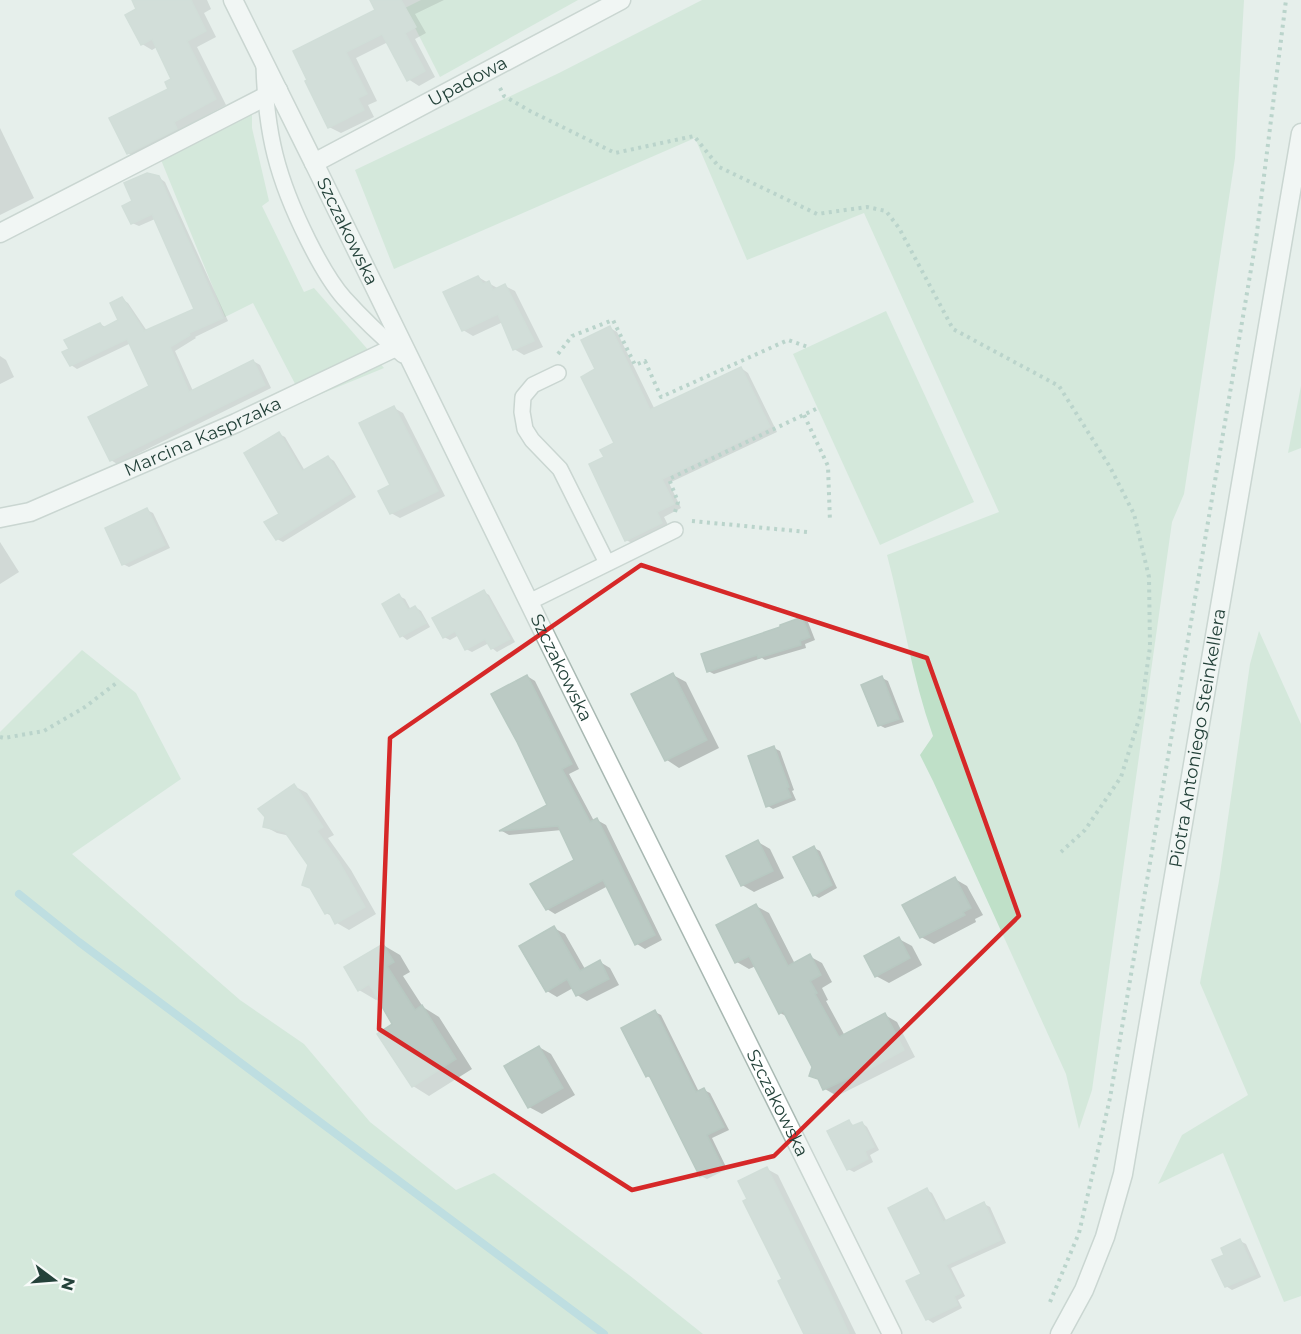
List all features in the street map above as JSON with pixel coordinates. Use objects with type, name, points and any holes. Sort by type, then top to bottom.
[{"type":"street","name":"Szczakowska","points":[[233,0],[264,62],[272,93],[314,163],[398,345],[412,363],[892,1334]]},
{"type":"street","name":"Upadowa","points":[[314,163],[621,0]]},
{"type":"street","points":[[0,233],[272,93]]},
{"type":"street","name":"Piotra Antoniego Steinkellera","points":[[1060,1334],[1084,1290],[1105,1237],[1123,1173],[1301,133]]},
{"type":"street","name":"Marcina Kasprzaka","points":[[0,518],[30,512],[236,423],[398,345]]},
{"type":"lane","points":[[272,93],[270,135],[280,176],[293,210],[323,270],[343,297],[398,345]]},
{"type":"lane","points":[[558,373],[534,385],[523,397],[522,412],[525,429],[532,440],[560,469],[607,563]]},
{"type":"lane","points":[[529,602],[675,530]]},
{"type":"path","points":[[1045,1312],[1079,1233],[1110,1098],[1256,240],[1286,0]]},
{"type":"path","points":[[492,68],[504,96],[615,153],[694,136],[719,167],[817,214],[867,207],[886,212],[899,228],[953,329],[1059,386],[1110,467],[1134,514],[1149,577],[1150,647],[1140,716],[1121,777],[1085,830],[1061,852]]},
{"type":"path","points":[[534,385],[572,336],[613,320],[635,365],[645,361],[661,397],[788,340],[808,347]]},
{"type":"path","points":[[675,476],[818,408]]},
{"type":"path","points":[[804,415],[828,466],[830,522]]},
{"type":"path","points":[[691,521],[807,532]]},
{"type":"path","points":[[0,737],[44,731],[85,707],[119,681]]},
{"type":"highlighted area","points":[[641,565],[927,658],[1019,916],[774,1156],[632,1190],[379,1029],[390,738]]},
{"type":"green space","points":[[421,0],[578,0],[440,77],[405,8]]},
{"type":"green space","points":[[702,0],[1244,0],[1235,158],[1184,494],[1172,522],[1092,1090],[1079,1129],[1066,1074],[920,755],[933,736],[913,669],[887,555],[999,512],[864,213],[747,260],[695,138],[394,269],[355,170],[559,73]]},
{"type":"green space","points":[[252,103],[252,128],[269,201],[262,206],[304,292],[314,288],[384,368],[304,401],[253,303],[225,317],[157,150]]},
{"type":"green space","points":[[886,311],[974,502],[880,545],[793,354]]},
{"type":"green space","points":[[1301,386],[1301,448],[1288,453]]},
{"type":"green space","points":[[1259,631],[1301,724],[1301,1296],[1284,1302],[1223,1153],[1158,1184],[1182,1135],[1248,1095],[1200,983],[1219,881],[1250,664]]},
{"type":"green space","points":[[82,650],[136,693],[181,779],[72,854],[240,1000],[304,1044],[370,1122],[456,1190],[494,1173],[703,1334],[0,1334],[0,732]]},
{"type":"building","points":[[132,0],[191,0],[206,31],[187,41],[216,99],[174,122],[177,129],[127,154],[109,118],[168,89],[165,82],[171,79],[152,39],[141,45],[125,15],[136,9]]},
{"type":"building","points":[[370,0],[401,0],[416,27],[405,33],[425,71],[407,81],[382,34],[346,52],[367,94],[358,98],[364,110],[328,128],[293,51],[375,10]]},
{"type":"building","points":[[147,173],[159,176],[223,318],[189,333],[190,335],[170,347],[189,392],[253,360],[265,385],[110,461],[88,417],[149,386],[127,339],[70,366],[62,352],[69,349],[64,340],[100,323],[103,328],[118,320],[110,303],[122,297],[144,331],[194,309],[152,214],[131,224],[122,206],[132,201],[124,183]]},
{"type":"building","points":[[478,276],[483,284],[489,281],[493,290],[505,284],[534,341],[513,350],[498,314],[462,331],[443,292]]},
{"type":"building","points":[[610,326],[650,410],[741,367],[770,427],[662,479],[674,504],[657,512],[662,523],[625,541],[589,464],[604,457],[600,450],[614,443],[581,377],[595,369],[581,340]]},
{"type":"building","points":[[394,406],[438,491],[390,514],[378,491],[390,485],[359,423]]},
{"type":"building","points":[[279,432],[302,471],[328,456],[351,493],[276,540],[264,522],[279,514],[244,453]]},
{"type":"building","points":[[147,508],[165,545],[122,565],[105,528]]},
{"type":"building","points":[[484,590],[510,639],[491,649],[485,639],[465,650],[455,631],[443,638],[432,618]]},
{"type":"building","points":[[399,594],[408,610],[415,606],[426,623],[400,637],[382,604]]},
{"type":"building","points":[[802,617],[810,637],[800,641],[801,645],[758,658],[757,655],[707,672],[701,654],[780,627],[780,625]]},
{"type":"building","points":[[673,673],[707,740],[665,761],[631,694]]},
{"type":"building","points":[[527,675],[572,764],[562,769],[590,822],[597,818],[655,935],[635,945],[603,880],[546,910],[530,884],[574,860],[558,826],[499,831],[547,805],[491,694]]},
{"type":"building","points":[[882,676],[899,719],[878,726],[861,685]]},
{"type":"building","points":[[774,746],[791,797],[766,807],[748,756]]},
{"type":"building","points":[[294,784],[323,827],[317,831],[339,862],[365,907],[335,924],[329,912],[325,914],[310,888],[302,885],[308,865],[285,832],[263,827],[265,817],[258,809]]},
{"type":"building","points":[[758,840],[773,871],[741,886],[726,856]]},
{"type":"building","points":[[814,846],[832,885],[813,896],[793,857]]},
{"type":"building","points":[[955,877],[971,908],[963,912],[965,915],[920,938],[902,905]]},
{"type":"building","points":[[756,904],[788,966],[810,954],[821,975],[810,981],[839,1037],[885,1013],[904,1050],[823,1090],[818,1079],[809,1076],[812,1067],[783,1011],[779,1014],[749,956],[735,963],[716,925]]},
{"type":"building","points":[[554,926],[580,971],[600,960],[609,979],[576,996],[567,979],[546,992],[519,946]]},
{"type":"building","points":[[899,937],[910,958],[875,977],[864,956]]},
{"type":"building","points":[[383,944],[394,962],[387,966],[415,1010],[422,1005],[456,1059],[412,1087],[377,1034],[392,1024],[369,984],[358,991],[344,967]]},
{"type":"building","points":[[655,1010],[696,1092],[704,1088],[724,1127],[707,1135],[722,1166],[700,1177],[649,1075],[646,1077],[621,1028]]},
{"type":"building","points":[[539,1046],[563,1088],[528,1108],[504,1066]]},
{"type":"building","points":[[849,1120],[852,1126],[862,1122],[874,1147],[865,1151],[868,1159],[847,1170],[827,1131]]},
{"type":"building","points":[[767,1167],[849,1334],[804,1334],[778,1281],[782,1279],[743,1201],[747,1199],[738,1181]]},
{"type":"building","points":[[927,1188],[943,1222],[984,1202],[1001,1240],[946,1265],[961,1293],[954,1296],[958,1305],[926,1320],[906,1281],[921,1274],[888,1208]]},
{"type":"building","points":[[1240,1239],[1256,1274],[1225,1287],[1212,1260],[1224,1255],[1221,1248]]},
{"type":"waterway","points":[[19,894],[79,942],[604,1334]]}]
